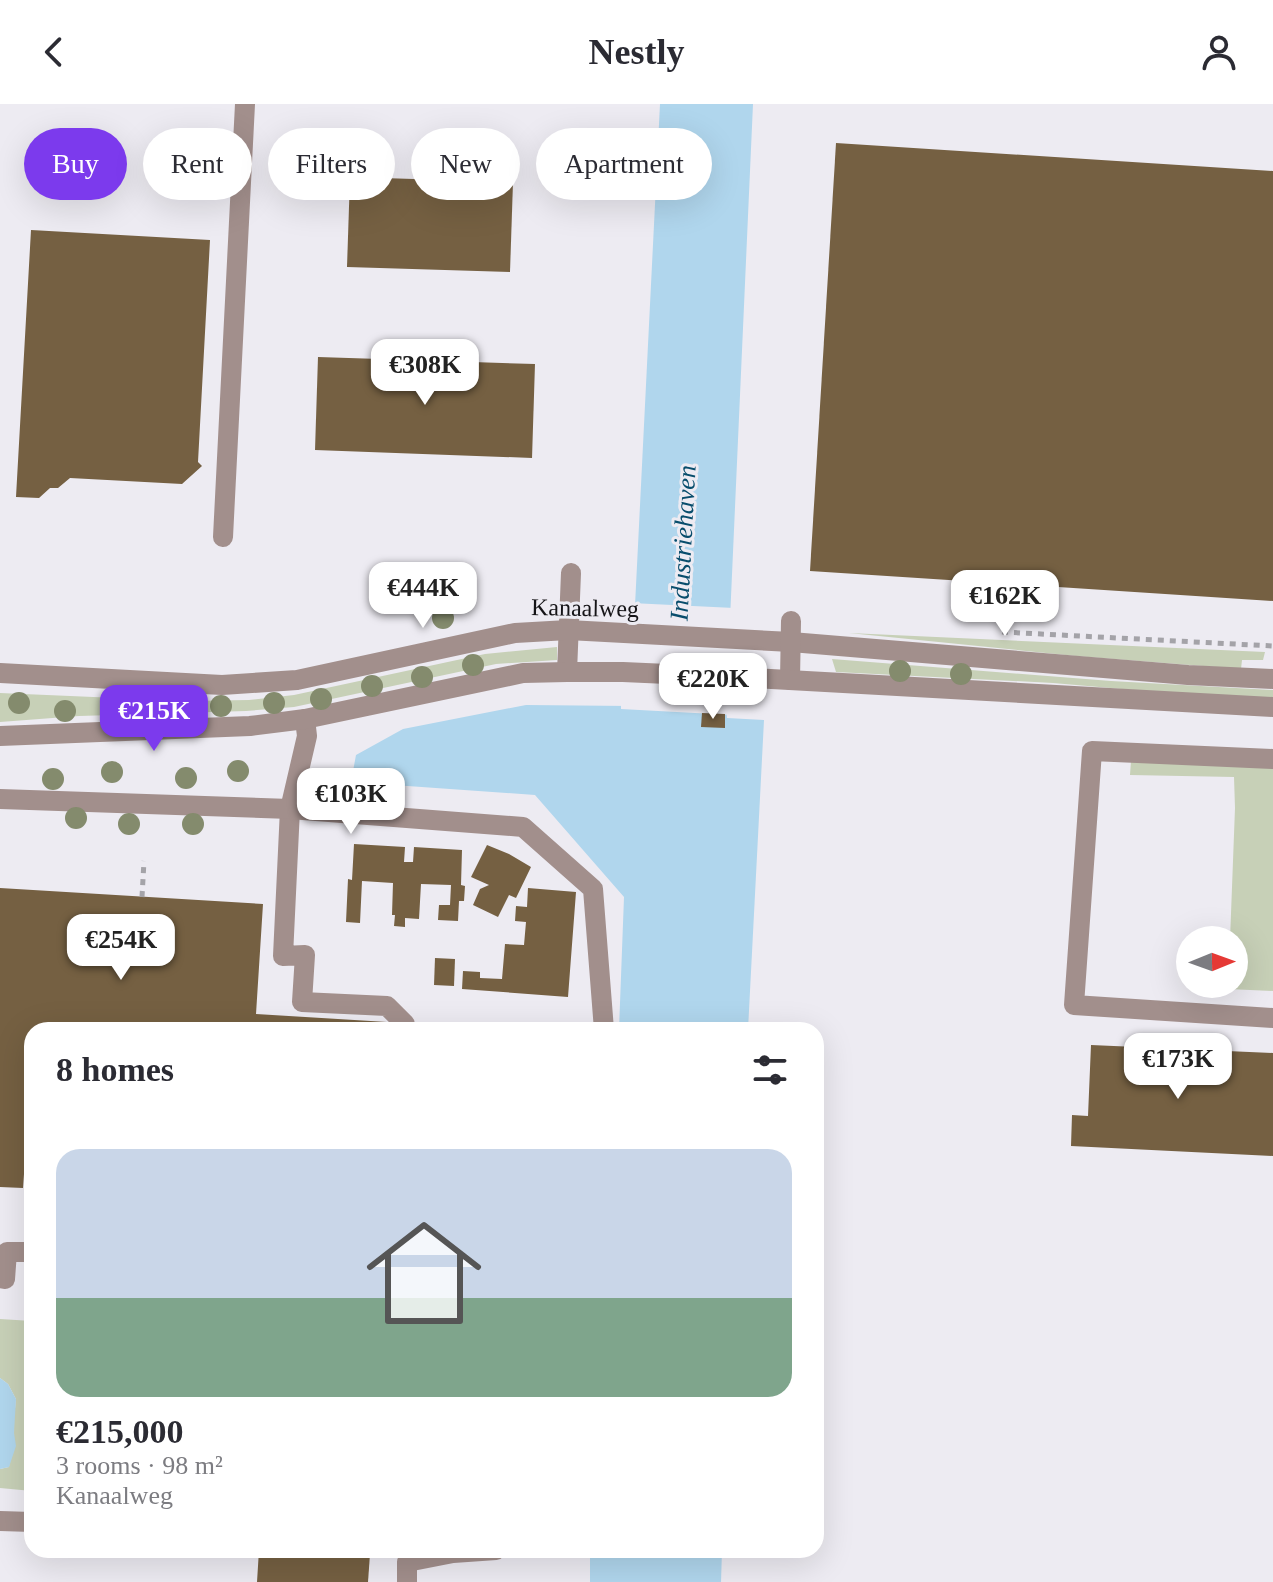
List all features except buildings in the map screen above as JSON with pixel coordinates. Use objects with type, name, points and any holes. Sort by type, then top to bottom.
[{"type":"street","points":[[223,537],[245,104]]},
{"type":"street","points":[[567,672],[571,573]]},
{"type":"street","name":"Kanaalweg","points":[[0,673],[222,685],[297,680],[515,633],[568,630],[735,640],[791,631],[1188,675],[1273,679]]},
{"type":"street","points":[[790,680],[791,631]]},
{"type":"street","points":[[0,736],[250,726],[305,719],[523,673],[623,672],[734,677],[1273,707]]},
{"type":"street","points":[[305,719],[307,736],[290,809],[283,956],[305,955],[302,1002],[387,1006],[403,1022]]},
{"type":"street","points":[[1273,759],[1092,751],[1074,1005],[1273,1018]]},
{"type":"street","points":[[0,799],[290,809],[523,827],[593,889],[603,1020]]},
{"type":"street","points":[[0,1278],[5,1279],[7,1252],[24,1252]]},
{"type":"street","points":[[0,1521],[24,1522]]},
{"type":"street","points":[[407,1582],[407,1562],[427,1558]]},
{"type":"path","points":[[142,897],[144,861]]},
{"type":"green space","points":[[849,633],[1265,652],[1263,660],[1242,660],[1241,669]]},
{"type":"green space","points":[[557,647],[557,660],[496,664],[294,707],[0,722],[0,693],[187,701],[249,700],[294,695],[485,654]]},
{"type":"green space","points":[[832,659],[1273,690],[1273,702],[1053,683],[836,672]]},
{"type":"green space","points":[[1131,761],[1273,767],[1273,991],[1248,990],[1248,926],[1231,926],[1234,777],[1130,775]]},
{"type":"green space","points":[[0,1319],[24,1320],[24,1490],[0,1488],[0,1469],[9,1467],[16,1399],[8,1384],[0,1378]]},
{"type":"water","name":"Industriehaven","points":[[660,104],[753,104],[726,709],[727,718],[764,720],[748,1022],[619,1022],[624,897],[535,795],[351,782],[356,755],[403,729],[526,705],[630,706],[655,200],[712,200],[712,128],[659,128]]},
{"type":"water","points":[[0,1378],[8,1384],[16,1399],[16,1446],[9,1467],[0,1469]]},
{"type":"water","points":[[590,1558],[722,1558],[721,1582],[590,1582]]},
{"type":"pier","points":[[631,603],[734,608],[732,715],[621,709],[621,702],[626,702]]}]
